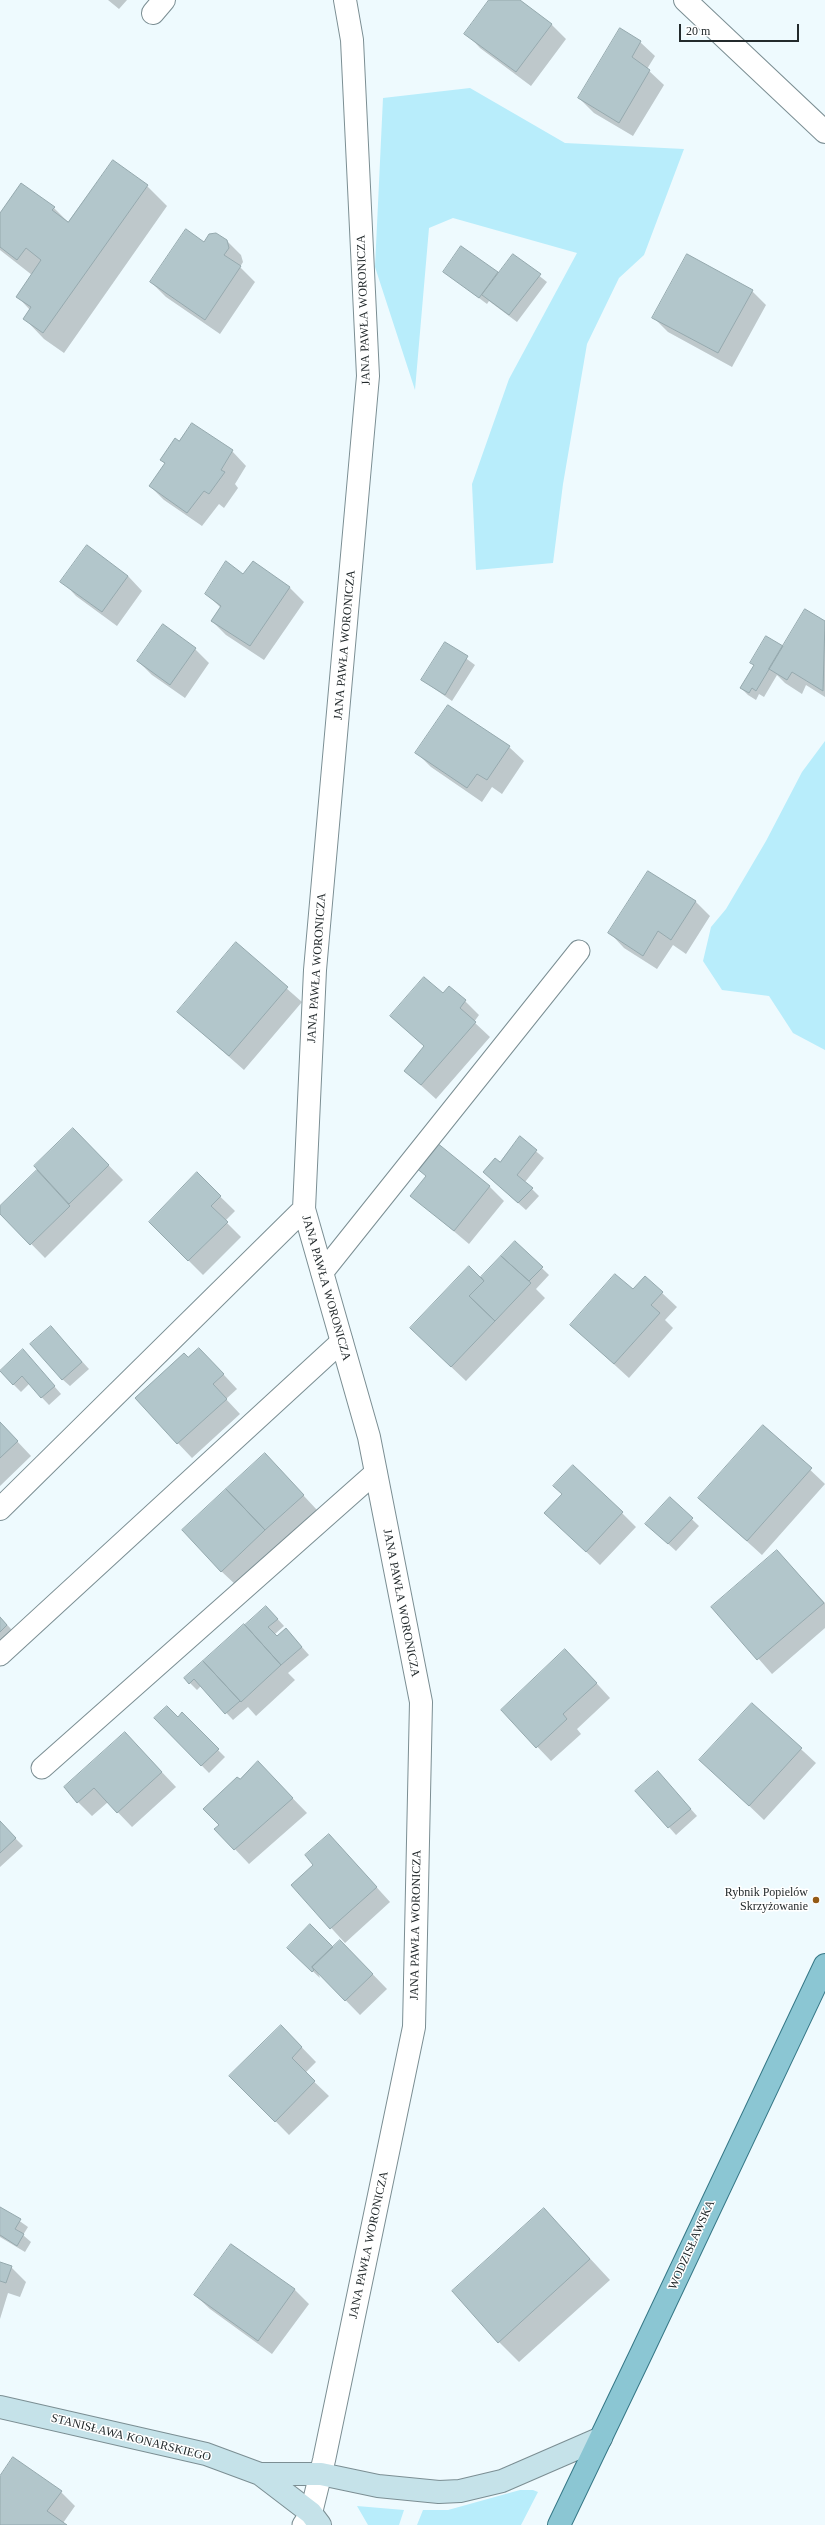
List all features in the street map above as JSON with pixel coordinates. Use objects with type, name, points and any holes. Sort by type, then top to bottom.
[{"type":"main road","name":"WODZISŁAWSKA","points":[[559,2525],[825,1965]]},
{"type":"street","name":"JANA PAWŁA WORONICZA","points":[[311,2521],[414,2027],[420,1702],[369,1437],[304,1209],[315,970],[368,376],[352,40],[345,0]]},
{"type":"street","points":[[685,0],[825,132]]},
{"type":"street","points":[[0,1509],[304,1209]]},
{"type":"street","name":"STANISŁAWA KONARSKIEGO","points":[[0,2407],[206,2454],[260,2474],[322,2474],[378,2486],[440,2492],[460,2491],[502,2481],[601,2438]]},
{"type":"street","name":"STANISŁAWA KONARSKIEGO","points":[[260,2474],[311,2521]]},
{"type":"lane","points":[[322,1273],[579,951]]},
{"type":"lane","points":[[0,1654],[342,1341]]},
{"type":"lane","points":[[42,1768],[376,1472]]},
{"type":"shaded area","points":[[470,88],[565,143],[684,149],[644,255],[619,278],[587,344],[563,484],[553,563],[476,570],[472,484],[509,379],[577,253],[453,218],[429,228],[415,390],[375,267],[383,98]]},
{"type":"shaded area","points":[[825,741],[825,1050],[793,1033],[769,996],[722,990],[703,961],[711,927],[726,909],[766,841],[802,772]]},
{"type":"shaded area","points":[[520,2490],[533,2490],[538,2492],[521,2525],[417,2525],[423,2510],[448,2510]]},
{"type":"shaded area","points":[[357,2506],[404,2510],[399,2525],[368,2525]]},
{"type":"building","points":[[489,0],[520,0],[552,24],[516,72],[464,34]]},
{"type":"building","points":[[620,28],[641,41],[632,57],[650,70],[619,123],[578,98]]},
{"type":"building","points":[[113,160],[148,185],[43,333],[23,319],[31,307],[16,297],[41,260],[26,248],[17,260],[0,247],[0,213],[21,183],[55,207],[52,210],[68,222]]},
{"type":"building","points":[[186,229],[204,242],[209,234],[216,233],[227,240],[229,248],[224,255],[241,266],[205,320],[150,282]]},
{"type":"building","points":[[461,246],[498,272],[479,298],[443,272]]},
{"type":"building","points":[[513,254],[541,274],[509,315],[482,295]]},
{"type":"building","points":[[687,254],[753,290],[718,353],[652,318]]},
{"type":"building","points":[[192,423],[233,450],[221,470],[225,472],[209,494],[204,491],[187,513],[149,486],[165,463],[160,460],[175,438],[179,441]]},
{"type":"building","points":[[87,545],[128,576],[102,612],[60,582]]},
{"type":"building","points":[[226,561],[243,574],[253,561],[290,587],[250,646],[211,621],[221,606],[205,594]]},
{"type":"building","points":[[805,609],[825,621],[823,691],[792,672],[787,680],[769,669]]},
{"type":"building","points":[[163,624],[196,648],[170,685],[137,661]]},
{"type":"building","points":[[766,636],[783,646],[756,691],[752,688],[749,693],[740,688],[754,665],[750,663]]},
{"type":"building","points":[[445,642],[468,656],[445,695],[421,680]]},
{"type":"building","points":[[448,705],[510,746],[487,780],[477,774],[467,788],[415,753]]},
{"type":"building","points":[[648,871],[696,901],[671,940],[658,931],[643,956],[608,933]]},
{"type":"building","points":[[236,942],[288,987],[229,1056],[177,1012]]},
{"type":"building","points":[[424,977],[443,993],[449,986],[466,1000],[460,1008],[476,1022],[421,1085],[404,1071],[424,1046],[390,1016]]},
{"type":"building","points":[[73,1128],[109,1165],[69,1204],[34,1166]]},
{"type":"building","points":[[520,1136],[537,1150],[517,1175],[533,1188],[518,1203],[483,1172],[495,1158],[500,1162]]},
{"type":"building","points":[[436,1142],[490,1186],[454,1231],[410,1196],[426,1176],[415,1167]]},
{"type":"building","points":[[37,1170],[70,1206],[30,1245],[0,1214],[0,1206]]},
{"type":"building","points":[[197,1172],[221,1196],[211,1206],[228,1222],[188,1261],[149,1222]]},
{"type":"building","points":[[515,1241],[543,1267],[529,1281],[501,1256]]},
{"type":"building","points":[[501,1256],[531,1283],[495,1321],[469,1296],[484,1281],[481,1277]]},
{"type":"building","points":[[469,1266],[484,1281],[469,1296],[495,1321],[451,1367],[410,1328]]},
{"type":"building","points":[[615,1274],[633,1289],[645,1276],[663,1292],[651,1305],[660,1313],[614,1364],[570,1325]]},
{"type":"building","points":[[51,1326],[82,1362],[62,1380],[30,1344]]},
{"type":"building","points":[[199,1348],[224,1374],[213,1384],[227,1399],[177,1444],[135,1398],[184,1353],[188,1357]]},
{"type":"building","points":[[23,1349],[55,1386],[41,1398],[22,1376],[13,1385],[0,1371]]},
{"type":"building","points":[[0,1422],[18,1441],[0,1458]]},
{"type":"building","points":[[763,1425],[812,1468],[747,1541],[698,1498]]},
{"type":"building","points":[[265,1453],[304,1495],[265,1530],[226,1489]]},
{"type":"building","points":[[573,1465],[623,1512],[586,1552],[544,1513],[562,1494],[553,1486]]},
{"type":"building","points":[[226,1489],[265,1530],[221,1572],[182,1530]]},
{"type":"building","points":[[670,1497],[693,1518],[668,1544],[645,1524]]},
{"type":"building","points":[[777,1550],[824,1603],[757,1660],[711,1607]]},
{"type":"building","points":[[266,1606],[278,1619],[268,1627],[277,1636],[286,1628],[302,1647],[281,1665],[245,1625]]},
{"type":"building","points":[[0,1617],[7,1625],[0,1632]]},
{"type":"building","points":[[244,1624],[281,1665],[241,1702],[203,1661]]},
{"type":"building","points":[[565,1649],[597,1683],[563,1714],[567,1719],[536,1748],[501,1710]]},
{"type":"building","points":[[203,1661],[240,1701],[225,1714],[194,1679],[189,1684],[184,1678]]},
{"type":"building","points":[[752,1703],[802,1748],[749,1806],[699,1760]]},
{"type":"building","points":[[167,1706],[178,1717],[182,1712],[219,1749],[201,1766],[154,1718]]},
{"type":"building","points":[[125,1732],[162,1772],[117,1813],[94,1788],[77,1803],[64,1787]]},
{"type":"building","points":[[258,1761],[293,1798],[234,1850],[214,1829],[219,1825],[203,1809],[237,1777],[240,1779]]},
{"type":"building","points":[[658,1771],[691,1809],[668,1828],[635,1791]]},
{"type":"building","points":[[0,1821],[16,1838],[0,1853]]},
{"type":"building","points":[[329,1834],[377,1887],[330,1929],[291,1885],[313,1865],[305,1855]]},
{"type":"building","points":[[310,1924],[333,1947],[312,1967],[314,1970],[312,1972],[287,1948]]},
{"type":"building","points":[[340,1940],[373,1974],[345,2001],[312,1967]]},
{"type":"building","points":[[281,2025],[302,2047],[292,2058],[315,2081],[275,2122],[229,2076]]},
{"type":"building","points":[[0,2207],[21,2219],[15,2229],[24,2234],[17,2246],[0,2235]]},
{"type":"building","points":[[544,2208],[590,2259],[498,2343],[452,2291]]},
{"type":"building","points":[[231,2244],[295,2289],[258,2341],[194,2295]]},
{"type":"building","points":[[0,2262],[12,2266],[6,2283],[0,2281]]},
{"type":"building","points":[[13,2457],[62,2491],[47,2511],[67,2525],[0,2525],[0,2476]]},
{"type":"place","name":"Rybnik Popielów Skrzyżowanie","points":[[816,1900]]}]
